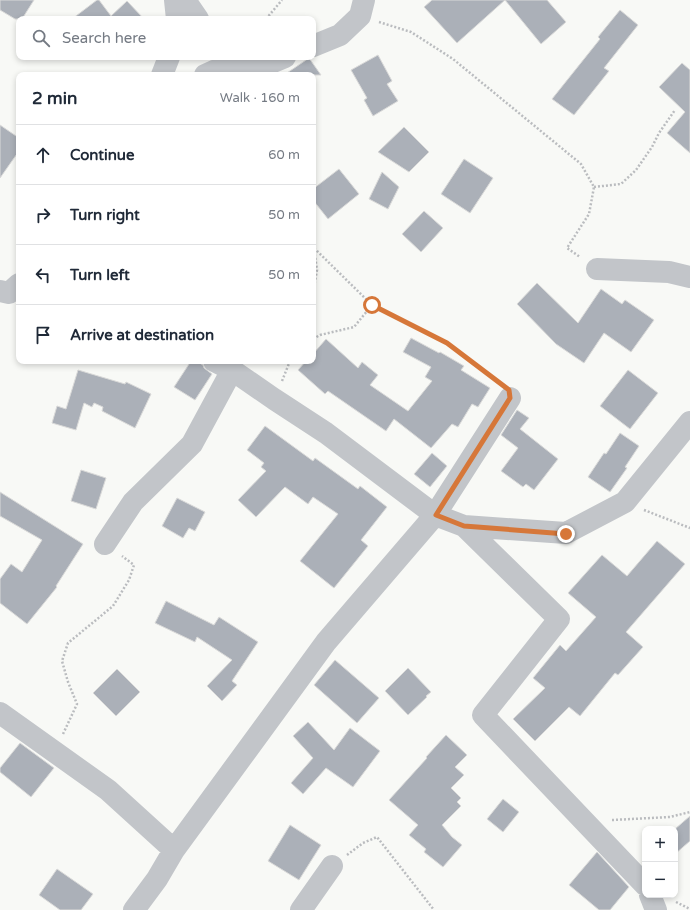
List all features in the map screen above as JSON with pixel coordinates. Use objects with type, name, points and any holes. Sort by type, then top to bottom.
[{"type":"street","points":[[175,0],[177,16]]},
{"type":"street","points":[[185,0],[196,16]]},
{"type":"street","points":[[316,45],[340,35],[362,8]]},
{"type":"street","points":[[163,72],[168,60]]},
{"type":"street","points":[[209,72],[225,61],[256,69],[278,60]]},
{"type":"street","points":[[597,269],[669,272],[690,277]]},
{"type":"street","points":[[105,544],[134,502],[192,444],[223,366],[326,433],[436,515],[464,526],[566,534],[625,502],[690,422]]},
{"type":"street","points":[[134,910],[157,879],[174,850],[326,642],[436,515],[510,398]]},
{"type":"street","points":[[464,526],[559,619],[483,716],[642,883]]},
{"type":"street","points":[[0,713],[108,790],[174,850]]},
{"type":"street","points":[[301,910],[332,866]]},
{"type":"street","points":[[651,898],[656,910]]},
{"type":"path","points":[[269,16],[282,0]]},
{"type":"path","points":[[362,8],[410,32],[453,59],[581,164],[594,187],[589,214],[567,248],[597,269]]},
{"type":"path","points":[[594,187],[621,184],[636,170],[652,147],[674,110]]},
{"type":"path","points":[[316,250],[372,305],[447,343],[509,390],[510,398]]},
{"type":"path","points":[[316,337],[354,327],[372,305]]},
{"type":"path","points":[[625,502],[690,528]]},
{"type":"path","points":[[54,752],[77,704],[68,682],[62,661],[68,643],[113,606],[129,580],[134,565],[105,544]]},
{"type":"path","points":[[584,821],[670,817],[690,812]]},
{"type":"path","points":[[332,866],[363,844],[377,837],[434,910]]},
{"type":"building","points":[[0,0],[34,0],[24,16],[16,16],[16,19],[0,10]]},
{"type":"building","points":[[99,0],[111,16],[76,16]]},
{"type":"building","points":[[432,0],[505,0],[457,43],[424,7]]},
{"type":"building","points":[[505,0],[547,0],[566,22],[541,44]]},
{"type":"building","points":[[127,1],[141,16],[111,16]]},
{"type":"building","points":[[620,10],[638,25],[604,68],[609,71],[574,115],[552,99],[600,39],[598,37]]},
{"type":"building","points":[[378,55],[392,81],[387,84],[398,101],[373,116],[364,100],[367,98],[351,70]]},
{"type":"building","points":[[306,60],[310,60],[321,75],[316,75],[316,72],[288,72]]},
{"type":"building","points":[[682,63],[690,70],[690,153],[667,133],[685,112],[659,87]]},
{"type":"building","points":[[0,125],[16,136],[16,155],[0,178]]},
{"type":"building","points":[[404,127],[429,152],[409,172],[378,152]]},
{"type":"building","points":[[464,159],[493,178],[470,213],[441,194]]},
{"type":"building","points":[[339,169],[359,194],[328,219],[316,204],[316,187]]},
{"type":"building","points":[[382,172],[399,187],[388,209],[369,199]]},
{"type":"building","points":[[424,211],[443,228],[421,252],[402,234]]},
{"type":"building","points":[[537,283],[578,323],[601,289],[622,304],[625,300],[654,320],[631,352],[604,333],[584,363],[556,344],[517,304]]},
{"type":"building","points":[[411,338],[464,366],[461,370],[490,388],[478,407],[472,404],[458,427],[452,424],[431,448],[394,419],[386,431],[328,391],[325,394],[298,370],[303,364],[316,364],[316,351],[326,339],[358,368],[362,362],[378,375],[370,385],[408,411],[432,381],[425,377],[431,367],[403,352]]},
{"type":"building","points":[[189,364],[201,364],[212,374],[195,400],[174,387]]},
{"type":"building","points":[[78,370],[125,384],[126,382],[151,394],[135,428],[102,411],[103,407],[94,403],[92,407],[84,403],[76,430],[52,423],[57,406],[66,409]]},
{"type":"building","points":[[628,370],[658,393],[630,429],[600,406]]},
{"type":"building","points":[[517,410],[529,418],[520,429],[558,459],[534,490],[526,484],[523,487],[501,471],[518,448],[501,435]]},
{"type":"building","points":[[265,426],[313,461],[315,458],[358,489],[360,486],[387,507],[361,540],[368,546],[334,588],[300,561],[338,514],[313,497],[308,504],[285,487],[256,517],[238,500],[266,471],[261,467],[264,463],[247,450]]},
{"type":"building","points":[[620,433],[639,446],[625,467],[627,468],[610,492],[588,477]]},
{"type":"building","points":[[432,453],[447,466],[430,487],[414,474]]},
{"type":"building","points":[[81,470],[106,478],[96,509],[71,501]]},
{"type":"building","points":[[0,492],[83,544],[56,586],[57,587],[27,624],[0,603],[0,579],[11,564],[22,572],[42,540],[0,516]]},
{"type":"building","points":[[177,498],[205,512],[195,531],[189,528],[183,538],[162,526]]},
{"type":"building","points":[[657,541],[685,564],[626,632],[643,647],[618,675],[615,673],[580,716],[569,707],[535,741],[513,719],[545,688],[533,678],[560,645],[566,651],[596,617],[568,593],[602,555],[627,576]]},
{"type":"building","points":[[166,601],[214,625],[219,617],[258,642],[232,681],[237,685],[222,701],[207,686],[232,660],[197,637],[195,642],[155,623]]},
{"type":"building","points":[[335,660],[379,698],[357,723],[314,685]]},
{"type":"building","points":[[408,668],[431,692],[408,715],[385,691]]},
{"type":"building","points":[[117,669],[140,692],[116,716],[93,693]]},
{"type":"building","points":[[308,722],[334,750],[350,728],[380,751],[353,787],[326,768],[303,794],[291,783],[313,758],[293,736]]},
{"type":"building","points":[[446,735],[467,755],[455,767],[464,775],[451,788],[461,798],[457,802],[461,806],[442,825],[452,837],[462,845],[443,867],[424,852],[426,849],[409,835],[418,825],[389,800]]},
{"type":"building","points":[[20,743],[54,768],[31,797],[0,772],[0,768]]},
{"type":"building","points":[[503,799],[519,812],[503,832],[487,819]]},
{"type":"building","points":[[690,816],[690,841],[678,851],[678,826]]},
{"type":"building","points":[[290,825],[321,845],[299,880],[268,861]]},
{"type":"building","points":[[597,852],[629,887],[610,910],[599,910],[569,885]]},
{"type":"building","points":[[57,869],[93,894],[81,910],[60,910],[39,895]]},
{"type":"route","points":[[372,305],[447,343],[509,390],[510,398],[436,515],[464,526],[566,534]]}]
